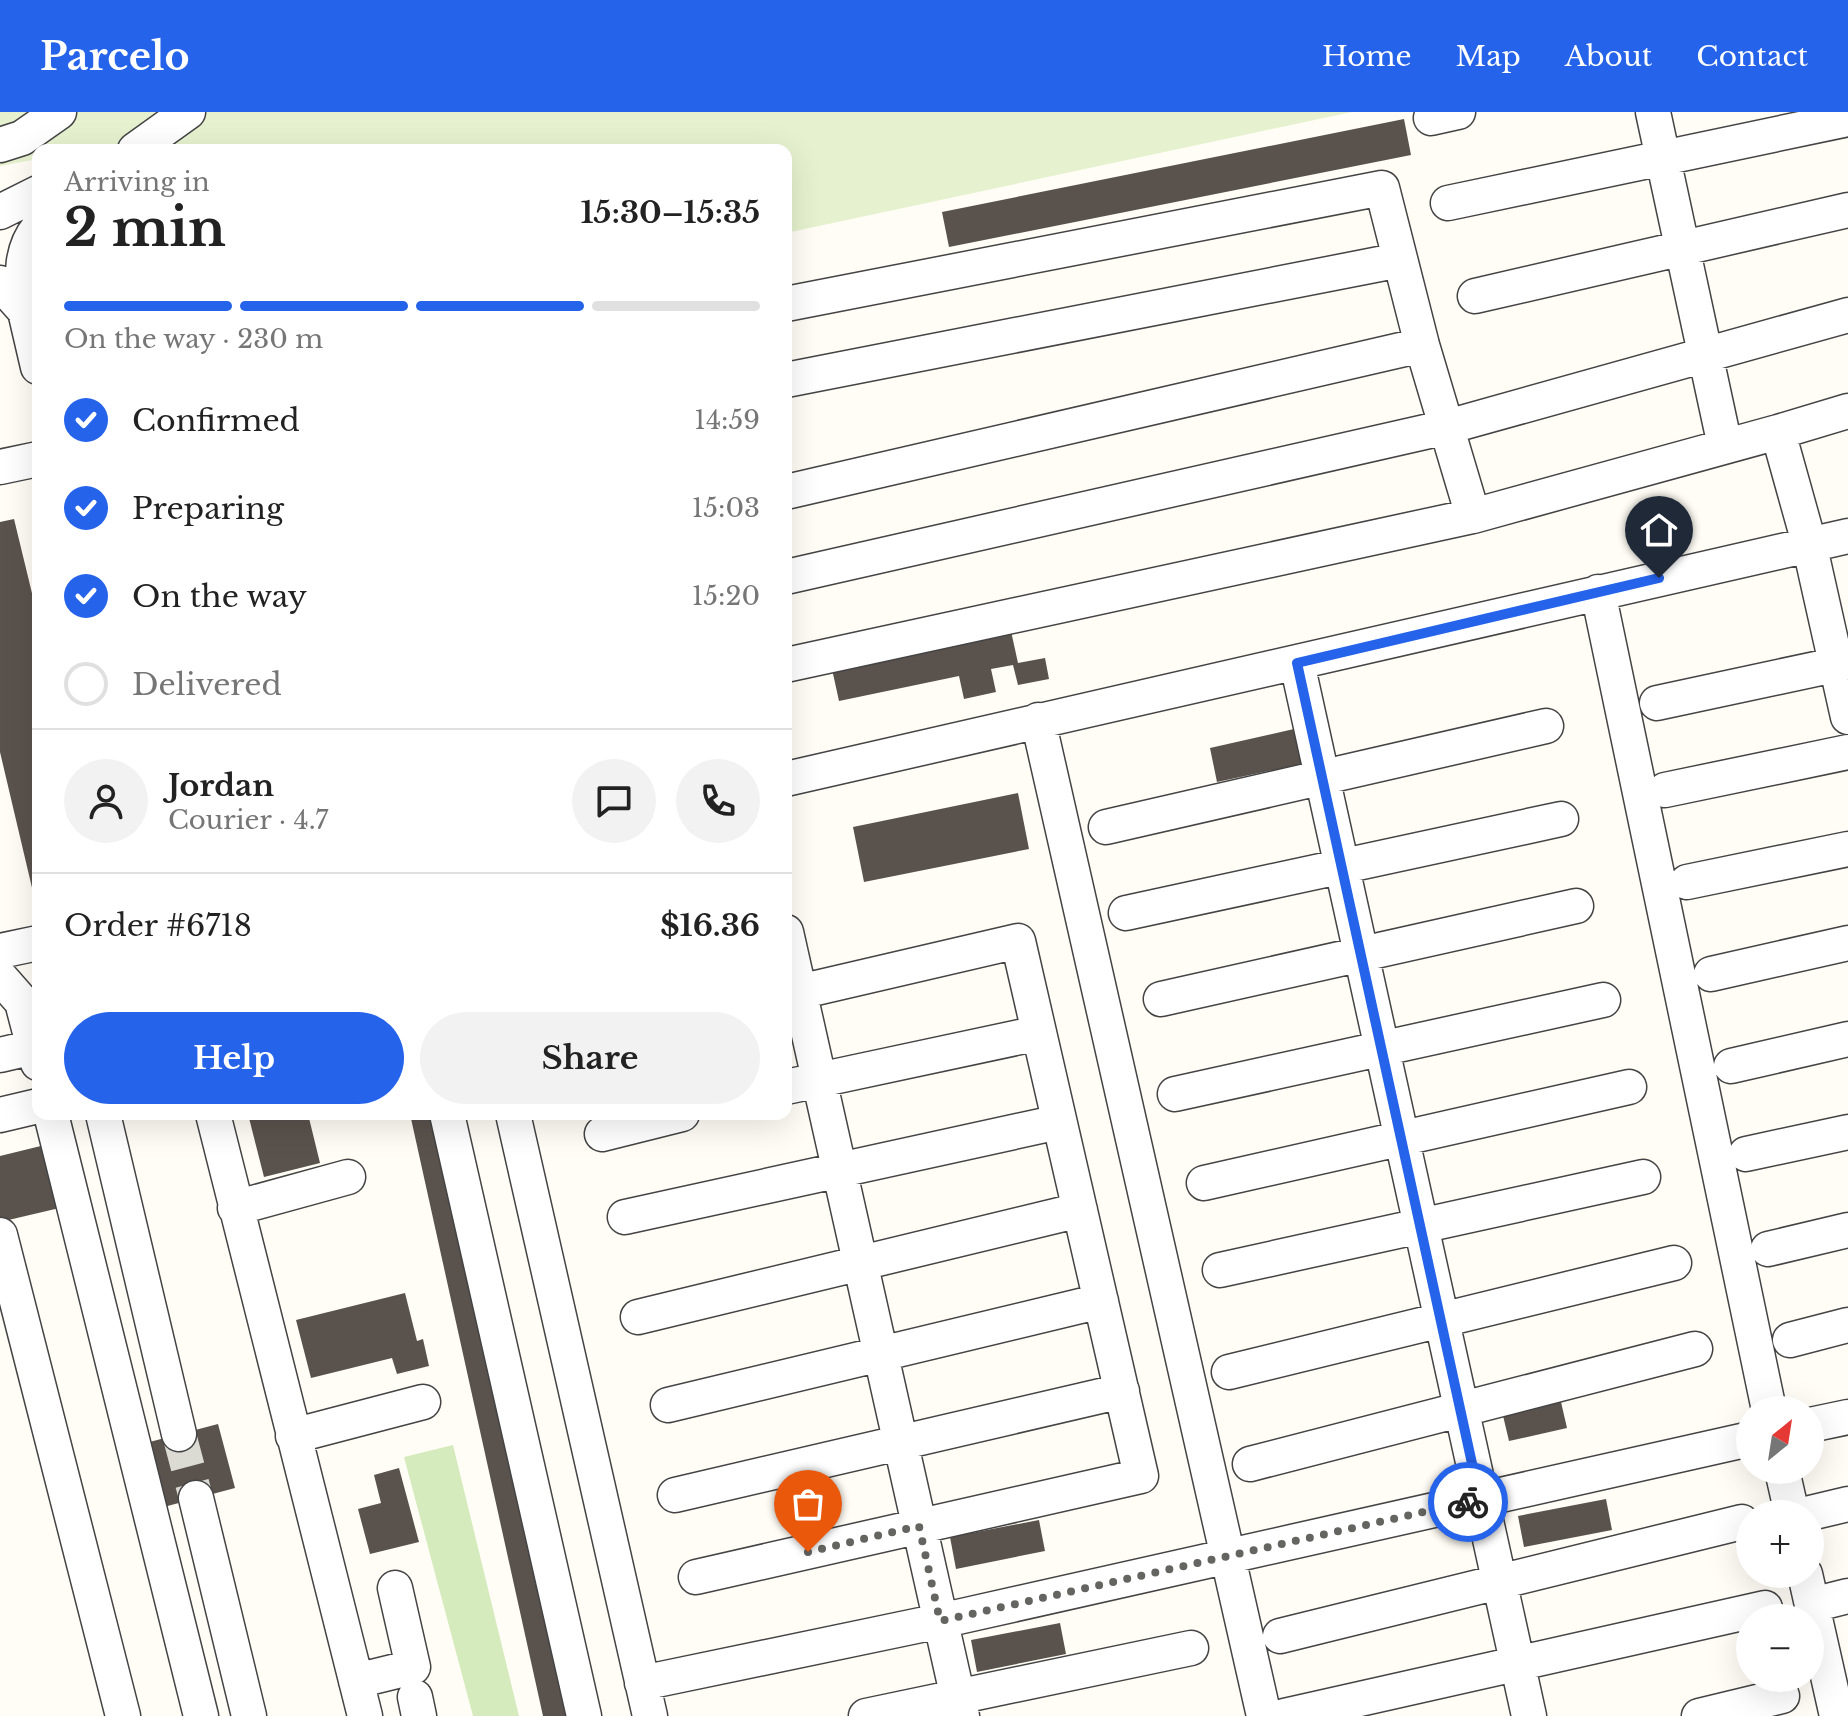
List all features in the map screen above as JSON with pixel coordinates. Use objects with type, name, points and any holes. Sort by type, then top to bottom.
[{"type":"street","points":[[0,145],[22,138],[59,112]]},
{"type":"street","points":[[143,144],[188,112]]},
{"type":"street","points":[[1653,112],[1725,446]]},
{"type":"street","points":[[1448,203],[1848,119]]},
{"type":"street","points":[[792,303],[1382,188],[1422,345],[1473,516]]},
{"type":"street","points":[[0,212],[32,196]]},
{"type":"street","points":[[1475,296],[1848,210]]},
{"type":"street","points":[[32,236],[22,265],[25,311],[32,341]]},
{"type":"street","points":[[792,379],[1400,260]]},
{"type":"street","points":[[0,283],[25,311]]},
{"type":"street","points":[[792,576],[1447,427],[1848,315]]},
{"type":"street","points":[[792,491],[1422,345]]},
{"type":"street","points":[[792,663],[1473,516],[1848,411]]},
{"type":"street","points":[[1778,432],[1842,663],[1848,717]]},
{"type":"street","points":[[0,467],[32,460]]},
{"type":"street","points":[[792,778],[1848,536]]},
{"type":"street","points":[[1598,592],[1766,1396]]},
{"type":"street","points":[[1297,663],[1529,1716]]},
{"type":"street","points":[[1657,703],[1842,663]]},
{"type":"street","points":[[1038,720],[1264,1716]]},
{"type":"street","points":[[1106,827],[1546,726]]},
{"type":"street","points":[[1665,790],[1848,752]]},
{"type":"street","points":[[1126,913],[1561,819]]},
{"type":"street","points":[[1687,882],[1848,849]]},
{"type":"street","points":[[1161,999],[1576,906]]},
{"type":"street","points":[[696,1577],[919,1526],[1141,1476],[1018,941],[793,993],[819,1079],[840,1170],[860,1263],[881,1354],[900,1443],[919,1526],[940,1621],[960,1706]]},
{"type":"street","points":[[1711,974],[1848,943]]},
{"type":"street","points":[[0,977],[22,1002],[32,1040]]},
{"type":"street","points":[[1175,1094],[1603,1000]]},
{"type":"street","points":[[792,1086],[1039,1033]]},
{"type":"street","points":[[1731,1066],[1848,1039]]},
{"type":"street","points":[[0,1055],[32,1055]]},
{"type":"street","points":[[1204,1183],[1629,1087]]},
{"type":"street","points":[[0,1115],[32,1107]]},
{"type":"street","points":[[52,1120],[201,1716]]},
{"type":"street","points":[[104,1120],[179,1434]]},
{"type":"street","points":[[214,1120],[365,1716]]},
{"type":"street","points":[[448,1120],[584,1716]]},
{"type":"street","points":[[514,1120],[650,1716]]},
{"type":"street","points":[[602,1134],[658,1120]]},
{"type":"street","points":[[625,1217],[1059,1122]]},
{"type":"street","points":[[1746,1154],[1848,1132]]},
{"type":"street","points":[[235,1208],[348,1177]]},
{"type":"street","points":[[1220,1270],[1643,1177]]},
{"type":"street","points":[[638,1317],[1080,1210]]},
{"type":"street","points":[[1768,1249],[1848,1230]]},
{"type":"street","points":[[0,1235],[123,1716]]},
{"type":"street","points":[[1229,1372],[1674,1263]]},
{"type":"street","points":[[668,1405],[1101,1301]]},
{"type":"street","points":[[1790,1340],[1848,1325]]},
{"type":"street","points":[[1250,1464],[1695,1349]]},
{"type":"street","points":[[675,1495],[1122,1391]]},
{"type":"street","points":[[293,1436],[423,1402]]},
{"type":"street","points":[[1824,1422],[1848,1417]]},
{"type":"street","points":[[642,1683],[940,1621],[1736,1442]]},
{"type":"street","points":[[196,1498],[249,1716]]},
{"type":"street","points":[[1824,1510],[1848,1504]]},
{"type":"street","points":[[1280,1636],[1736,1523]]},
{"type":"street","points":[[356,1681],[413,1667],[395,1588]]},
{"type":"street","points":[[1837,1716],[1839,1679],[1809,1589],[1848,1596]]},
{"type":"street","points":[[1284,1716],[1736,1614]]},
{"type":"street","points":[[866,1716],[960,1706],[1191,1648]]},
{"type":"street","points":[[1699,1716],[1782,1696]]},
{"type":"green space","points":[[0,112],[1352,112],[792,232],[792,144],[32,144],[32,160],[0,166]]},
{"type":"green space","points":[[453,1445],[519,1716],[473,1716],[404,1457]]},
{"type":"building","points":[[1404,119],[1411,155],[949,247],[942,212]]},
{"type":"building","points":[[14,519],[32,593],[32,888],[0,752],[0,522]]},
{"type":"building","points":[[1009,622],[1018,663],[1045,658],[1049,679],[1018,685],[1013,665],[991,669],[996,692],[964,699],[959,676],[839,701],[830,660]]},
{"type":"building","points":[[1307,726],[1315,761],[1217,782],[1210,748]]},
{"type":"building","points":[[1018,793],[1029,849],[864,882],[853,827]]},
{"type":"building","points":[[250,1120],[309,1120],[320,1163],[264,1177]]},
{"type":"building","points":[[411,1120],[445,1120],[577,1716],[543,1716]]},
{"type":"building","points":[[53,1143],[68,1206],[0,1222],[0,1156]]},
{"type":"building","points":[[405,1293],[417,1341],[423,1339],[429,1366],[397,1374],[392,1358],[311,1378],[296,1320]]},
{"type":"building","points":[[1558,1389],[1567,1428],[1509,1441],[1500,1403]]},
{"type":"building","points":[[218,1424],[235,1488],[160,1508],[142,1444]]},
{"type":"building","points":[[399,1468],[419,1542],[370,1554],[358,1509],[381,1503],[374,1475]]},
{"type":"building","points":[[1606,1499],[1612,1530],[1524,1547],[1518,1516]]},
{"type":"building","points":[[1039,1520],[1045,1551],[956,1569],[950,1537]]},
{"type":"building","points":[[1060,1623],[1066,1654],[977,1672],[971,1640]]},
{"type":"tunnel","points":[[179,1434],[196,1498]]},
{"type":"way so far","points":[[808,1552],[919,1526],[940,1621],[1468,1502]]},
{"type":"route","points":[[1468,1502],[1480,1500],[1297,663],[1659,578]]}]
